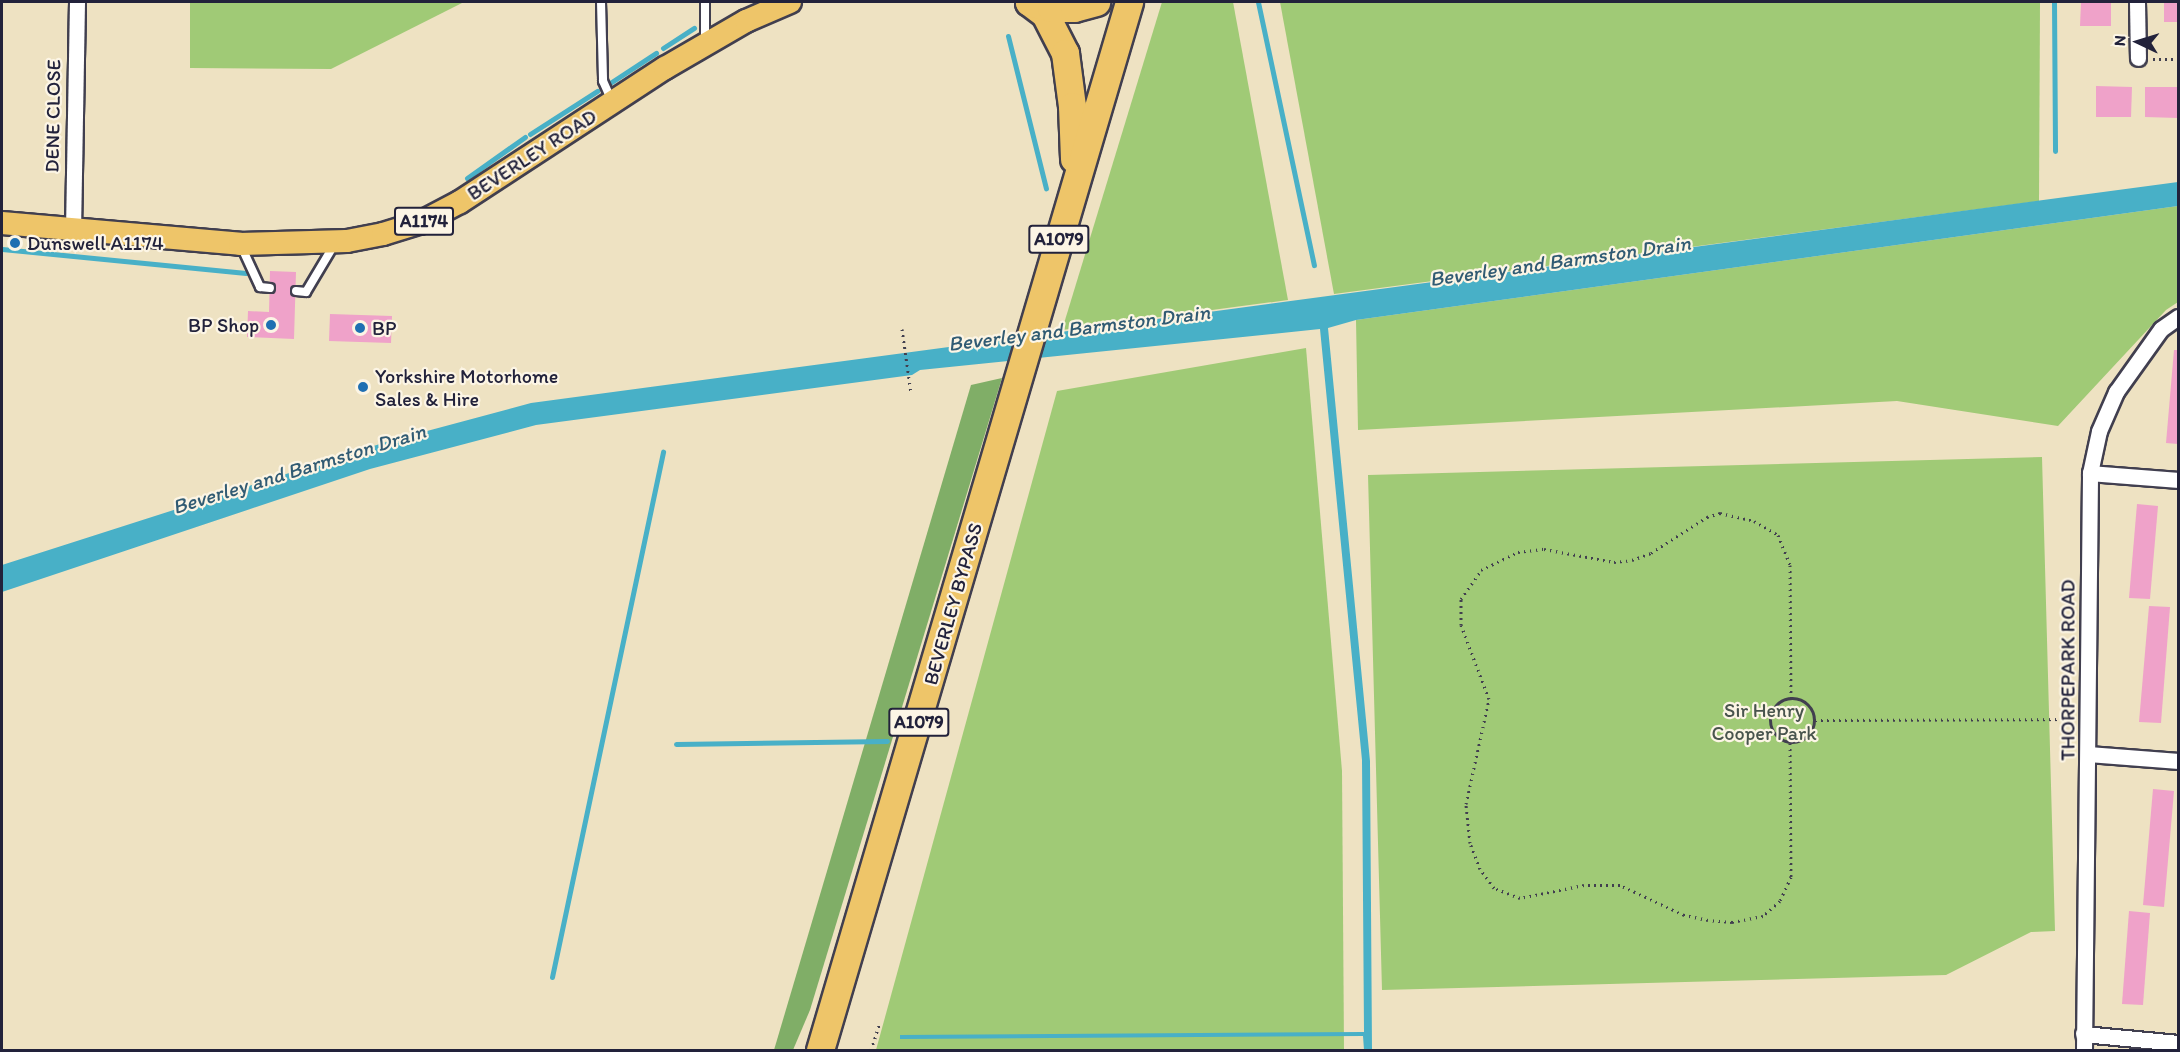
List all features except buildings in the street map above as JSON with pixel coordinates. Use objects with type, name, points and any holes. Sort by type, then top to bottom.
[{"type":"highway","points":[[1029,2],[1051,8],[1074,8],[1095,2]]},
{"type":"highway","name":"BEVERLEY BYPASS","points":[[1029,2],[1045,14],[1065,53],[1074,128],[1073,190]]},
{"type":"highway","name":"BEVERLEY BYPASS","points":[[820,1050],[1129,2]]},
{"type":"main road","name":"BEVERLEY ROAD","points":[[2,223],[240,244],[336,242],[420,223],[460,202],[705,45],[790,2]]},
{"type":"street","name":"DENE CLOSE","points":[[73,231],[77,2]]},
{"type":"street","points":[[2137,2],[2138,58]]},
{"type":"street","name":"THORPEPARK ROAD","points":[[2084,1050],[2089,754],[2090,472],[2099,430],[2116,392],[2161,329],[2178,317]]},
{"type":"street","points":[[2090,472],[2178,480]]},
{"type":"street","points":[[2089,754],[2178,761]]},
{"type":"street","points":[[2083,1034],[2178,1043]]},
{"type":"lane","points":[[601,2],[603,81],[613,102]]},
{"type":"lane","points":[[705,2],[705,45]]},
{"type":"lane","points":[[296,291],[306,292],[336,242]]},
{"type":"lane","points":[[240,244],[260,287],[270,288]]},
{"type":"path","points":[[2138,58],[2178,60]]},
{"type":"path","points":[[902,329],[911,393]]},
{"type":"path","points":[[1790,743],[1791,877],[1780,902],[1763,916],[1732,922],[1684,915],[1620,885],[1584,885],[1520,898],[1494,888],[1480,869],[1470,843],[1466,804],[1490,699],[1461,625],[1461,599],[1481,570],[1518,552],[1544,549],[1614,562],[1632,560],[1651,553],[1707,517],[1720,513],[1754,521],[1778,535],[1790,565],[1791,698]]},
{"type":"path","points":[[1791,698],[1804,702],[1815,720],[1805,739],[1790,743],[1776,736],[1770,723],[1778,704],[1791,698]]},
{"type":"path","points":[[1815,720],[2088,719]]},
{"type":"path","points":[[871,1050],[880,1023]]},
{"type":"green space","points":[[190,2],[464,2],[331,69],[190,68]]},
{"type":"green space","points":[[1162,2],[1233,2],[1288,300],[1062,330]]},
{"type":"green space","points":[[1280,2],[2040,2],[2039,201],[1334,294]]},
{"type":"green space","points":[[2178,206],[2178,302],[2166,310],[2058,426],[1897,401],[1358,430],[1356,320]]},
{"type":"green space","points":[[1306,348],[1342,771],[1344,1050],[876,1050],[1057,391]]},
{"type":"green space","points":[[1002,378],[810,1010],[793,1050],[774,1050],[971,385]]},
{"type":"green space","name":"Sir Henry Cooper Park","points":[[2042,457],[2055,931],[2031,932],[1946,975],[1382,990],[1368,475]]},
{"type":"water","points":[[2178,182],[2178,206],[1356,320],[1328,328],[1370,761],[1372,1050],[1364,1050],[1363,1036],[900,1039],[900,1035],[1364,1032],[1362,760],[1320,329],[920,370],[912,375],[536,425],[370,469],[2,592],[2,565],[386,442],[531,403]]},
{"type":"waterway","points":[[1258,2],[1314,265]]},
{"type":"waterway","points":[[2054,2],[2055,151]]},
{"type":"waterway","points":[[663,48],[694,28]]},
{"type":"waterway","points":[[1008,36],[1046,188]]},
{"type":"waterway","points":[[610,83],[656,53]]},
{"type":"waterway","points":[[530,134],[597,91]]},
{"type":"waterway","points":[[467,178],[525,137]]},
{"type":"waterway","points":[[2,249],[246,273]]},
{"type":"waterway","points":[[552,977],[663,452]]},
{"type":"waterway","points":[[676,744],[887,741]]},
{"type":"place","name":"Dunswell A1174","points":[[15,243]]},
{"type":"place","name":"BP Shop","points":[[271,325]]},
{"type":"place","name":"BP","points":[[360,328]]},
{"type":"place","name":"Yorkshire Motorhome Sales & Hire","points":[[363,387]]},
{"type":"water label","name":"Beverley and Barmston Drain","points":[[1560,261]]},
{"type":"water label","name":"Beverley and Barmston Drain","points":[[1079,328]]},
{"type":"water label","name":"Beverley and Barmston Drain","points":[[299,469]]}]
